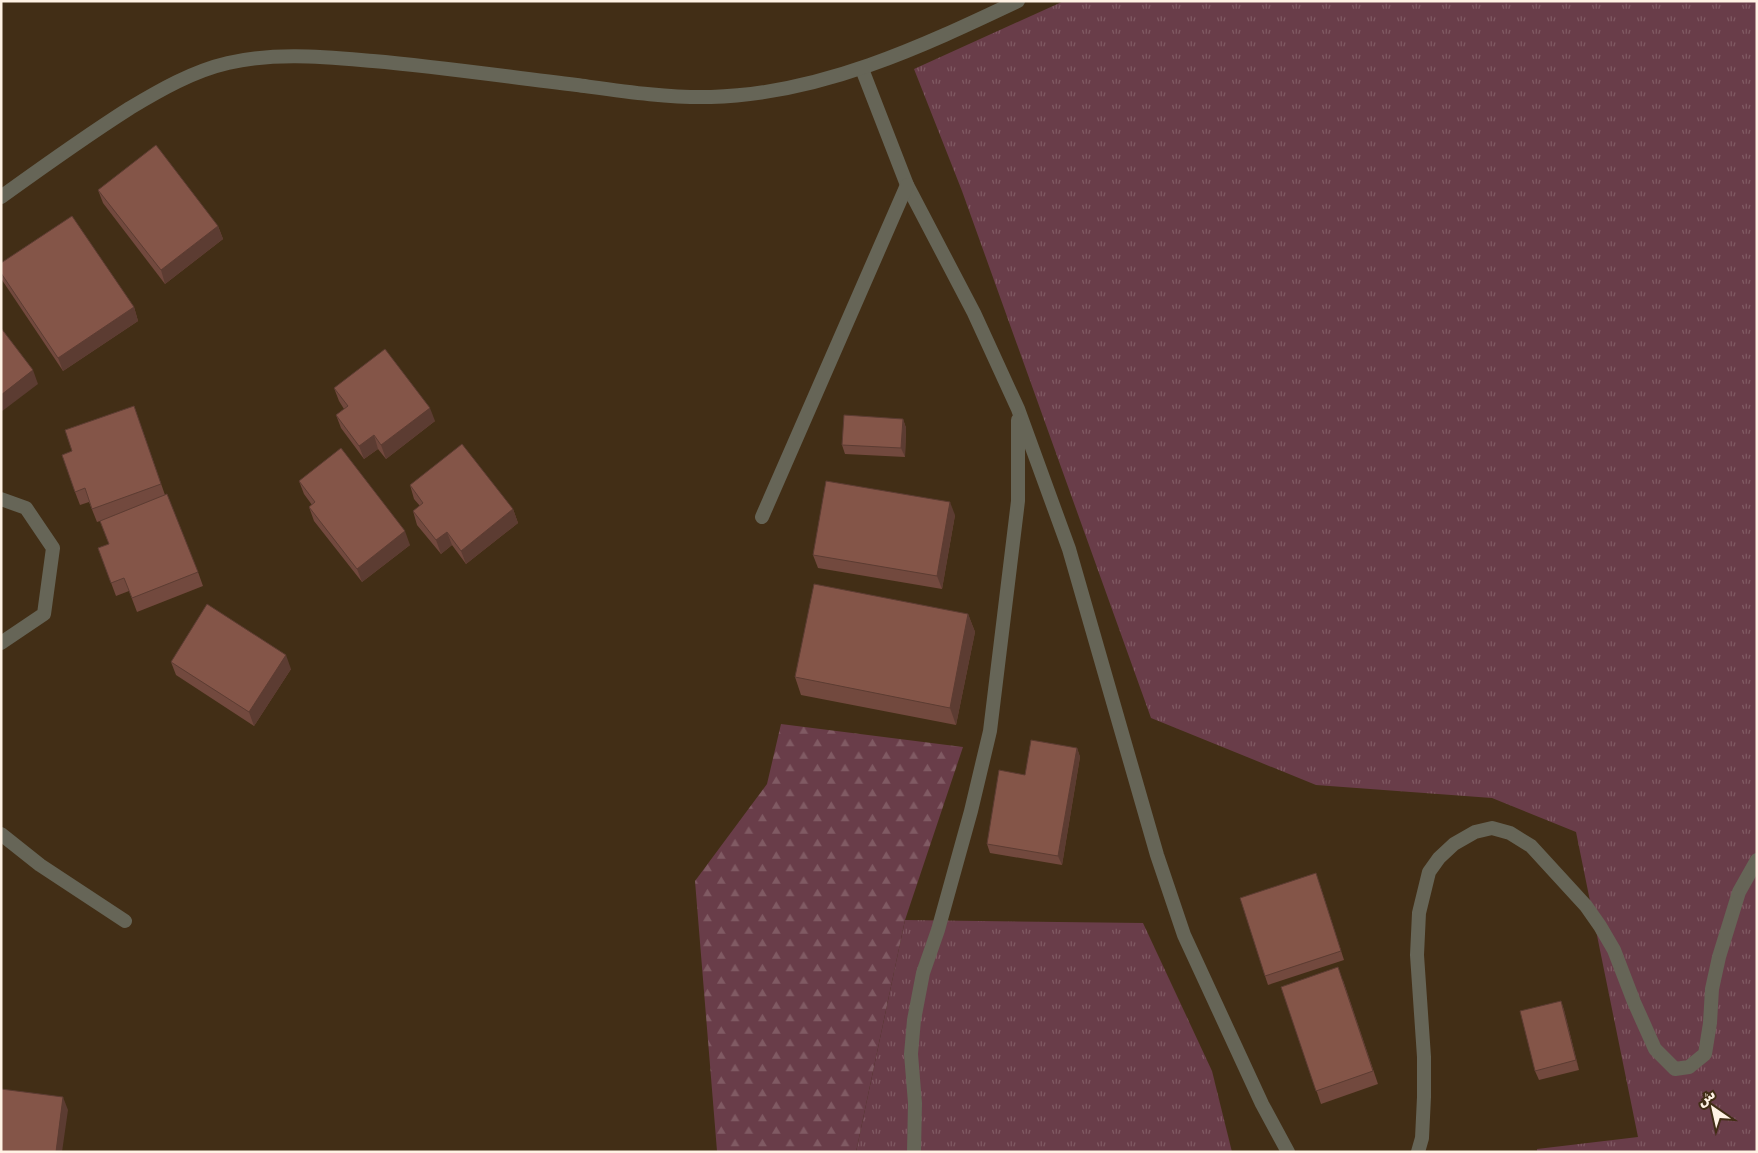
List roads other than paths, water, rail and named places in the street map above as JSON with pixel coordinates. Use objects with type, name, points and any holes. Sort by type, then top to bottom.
[{"type":"street","points":[[1,197],[93,131],[155,93],[190,76],[226,64],[256,58],[314,56],[483,73],[659,95],[710,97],[766,93],[862,69],[927,43],[1018,1]]},
{"type":"street","points":[[862,69],[907,185],[974,313],[1018,409],[1069,549],[1157,855],[1184,935],[1262,1104],[1288,1152]]},
{"type":"street","points":[[762,517],[907,185]]},
{"type":"street","points":[[914,1152],[915,1103],[911,1054],[914,1020],[923,973],[938,930],[971,811],[990,731],[1018,501],[1018,409]]},
{"type":"street","points":[[1,499],[26,508],[53,548],[44,614],[1,643]]},
{"type":"street","points":[[1418,1152],[1422,1138],[1424,1098],[1424,1057],[1417,955],[1419,914],[1429,872],[1439,858],[1454,844],[1475,832],[1492,828],[1510,834],[1531,846],[1586,906],[1600,926],[1614,950],[1655,1049],[1675,1069],[1689,1067],[1705,1054],[1710,1023],[1712,989],[1719,957],[1740,892],[1757,860]]},
{"type":"street","points":[[1,834],[40,865],[125,921]]}]
